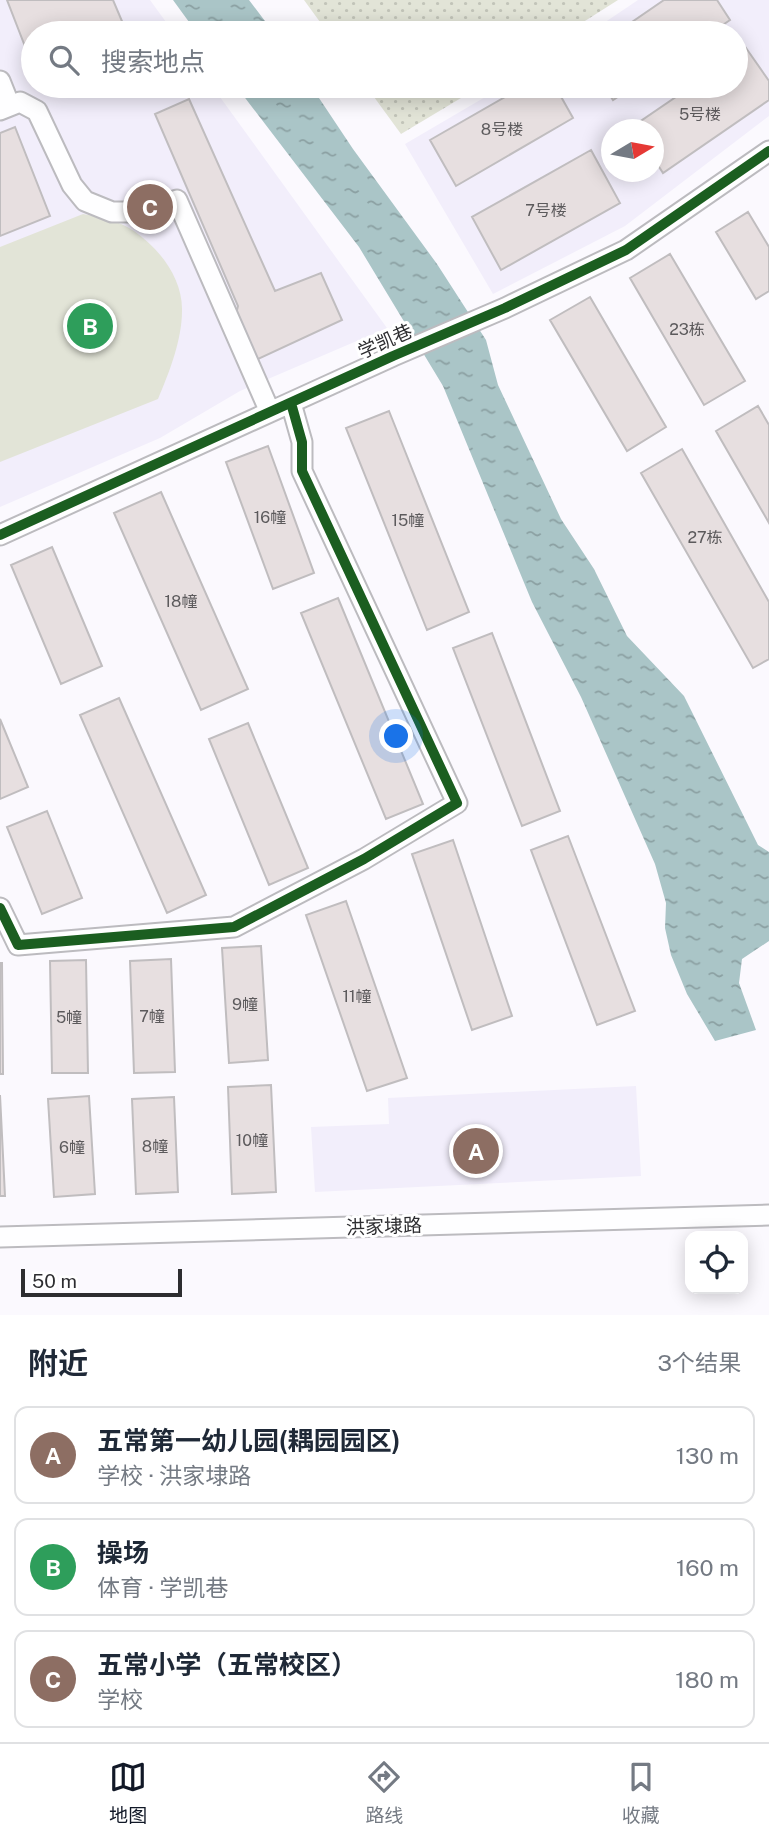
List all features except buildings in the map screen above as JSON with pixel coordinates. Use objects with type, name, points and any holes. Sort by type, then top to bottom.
[{"type":"street","points":[[0,81],[5,108],[20,102],[37,111],[72,185],[85,201],[112,212],[146,212],[177,200],[270,412]]},
{"type":"street","name":"学凯巷","points":[[0,536],[393,356],[505,309],[626,250],[769,151]]},
{"type":"street","points":[[0,908],[18,946],[234,927],[364,859],[457,803],[302,471],[302,442],[292,403]]},
{"type":"street","name":"洪家埭路","points":[[0,1237],[769,1215]]},
{"type":"shaded area","points":[[0,0],[150,0],[165,21],[21,21],[21,98],[221,98],[387,328],[240,391],[160,438],[0,507]]},
{"type":"shaded area","points":[[304,0],[618,0],[585,21],[319,21]]},
{"type":"shaded area","points":[[638,0],[769,0],[769,116],[625,226],[493,294],[405,144],[484,98],[748,98],[748,21],[607,21]]},
{"type":"shaded area","points":[[375,98],[461,98],[401,134]]},
{"type":"shaded area","points":[[83,214],[110,220],[134,231],[161,256],[174,276],[179,288],[182,311],[180,333],[170,367],[158,399],[0,462],[0,247]]},
{"type":"shaded area","points":[[636,1086],[641,1176],[315,1192],[311,1127],[389,1124],[388,1098]]},
{"type":"water","points":[[173,0],[249,0],[265,21],[188,21]]},
{"type":"water","points":[[245,98],[319,98],[437,264],[486,340],[498,385],[561,519],[594,569],[627,636],[684,696],[758,845],[769,852],[769,941],[742,959],[739,983],[756,1030],[715,1041],[687,994],[671,955],[665,928],[666,903],[655,864],[581,697],[532,602],[443,386],[359,247]]},
{"type":"cycle path","points":[[0,535],[393,356],[505,308],[626,250],[769,151]]},
{"type":"cycle path","points":[[0,908],[18,945],[234,927],[364,859],[457,803],[302,471],[302,442],[291,403]]},
{"type":"place","name":"五常小学（五常校区）","points":[[150,207]]},
{"type":"place","name":"操场","points":[[90,326]]},
{"type":"place","name":"五常第一幼儿园(耦园园区)","points":[[476,1151]]}]
